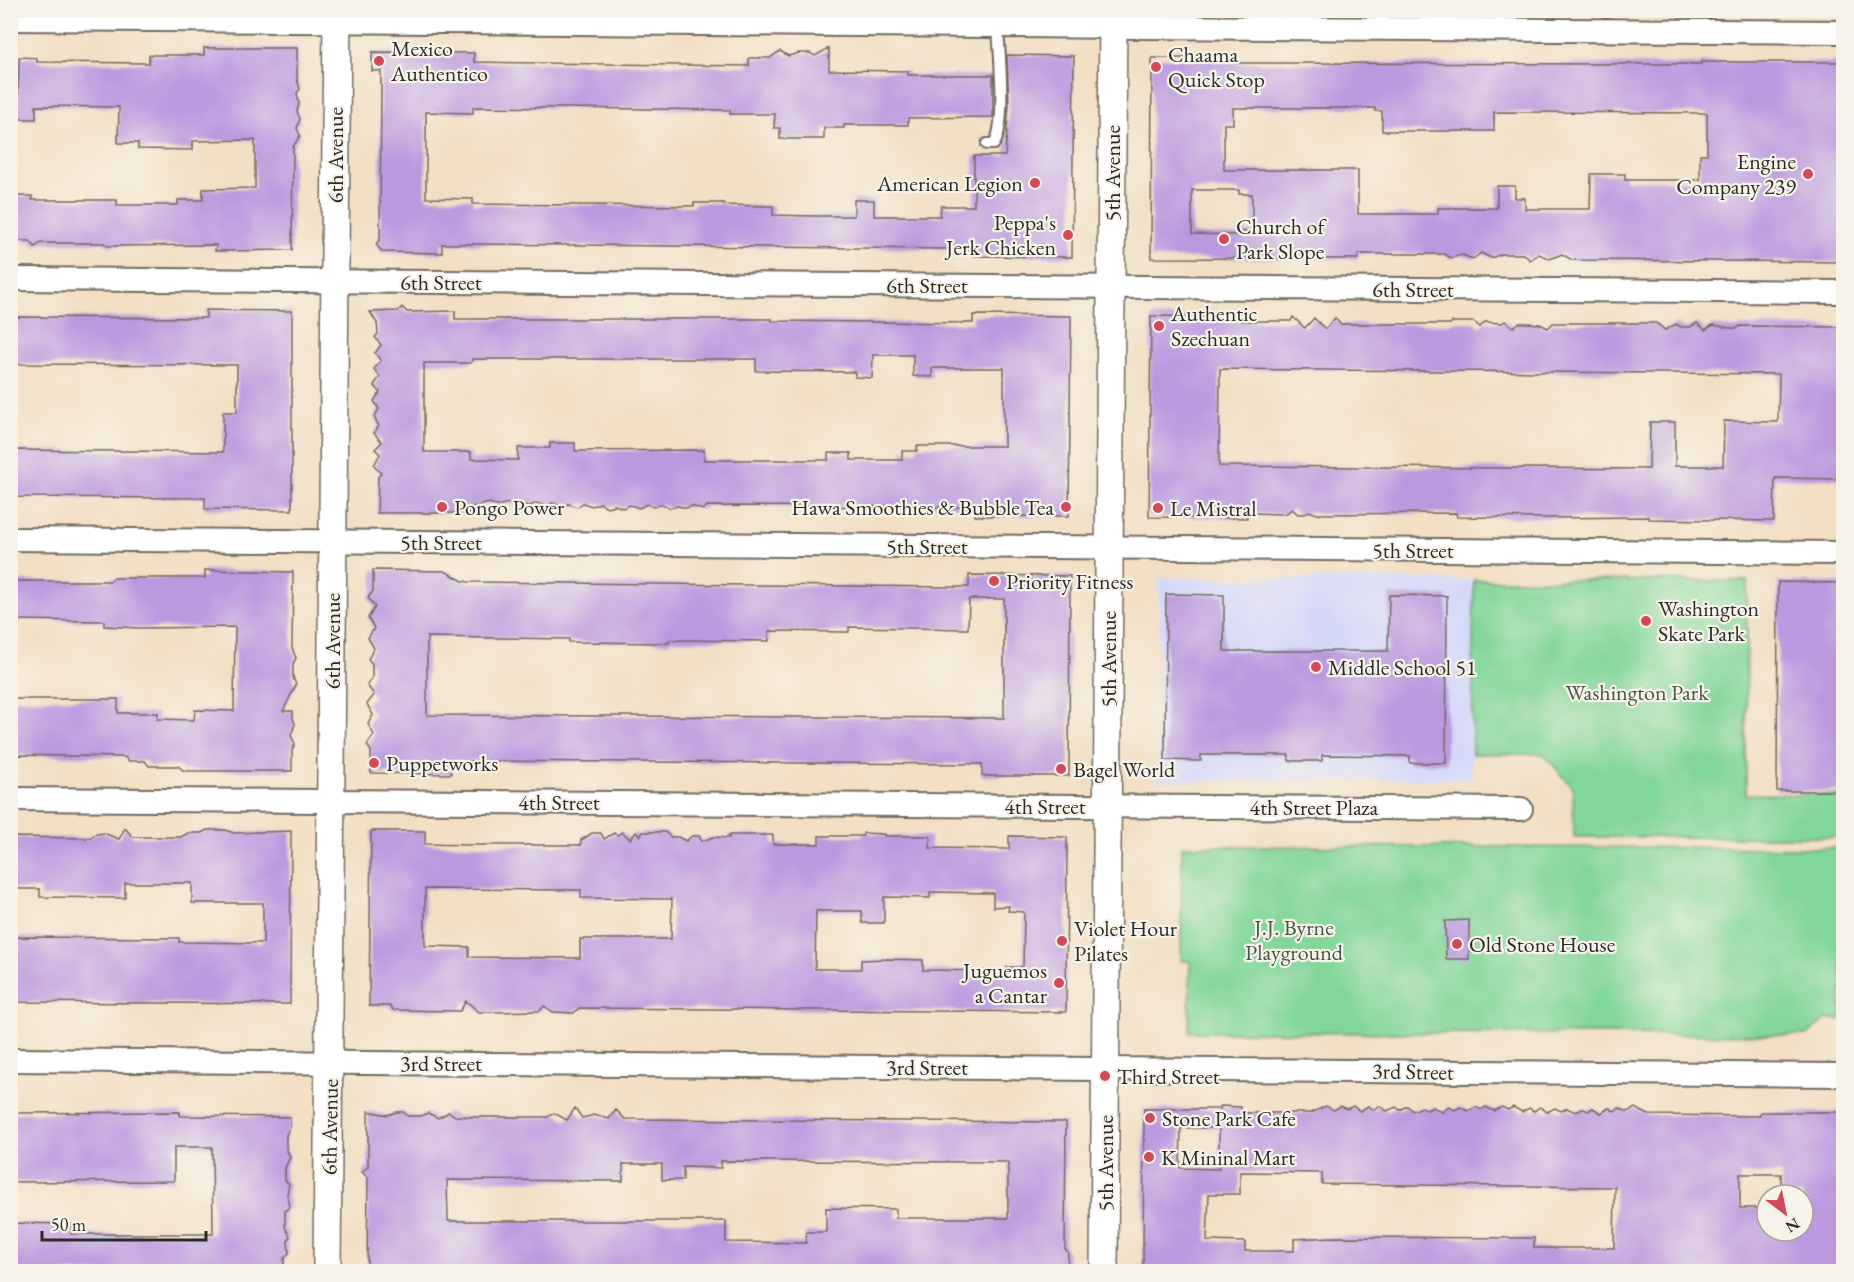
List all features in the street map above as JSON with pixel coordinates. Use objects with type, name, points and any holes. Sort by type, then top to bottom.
[{"type":"street","points":[[10,19],[337,16],[999,26],[1113,18],[1844,32]]},
{"type":"street","name":"6th Avenue","points":[[327,1272],[337,16]]},
{"type":"street","name":"5th Avenue","points":[[1104,1272],[1113,18]]},
{"type":"street","name":"6th Street","points":[[10,279],[1844,292]]},
{"type":"street","name":"5th Street","points":[[10,539],[1844,553]]},
{"type":"street","name":"4th Street","points":[[10,799],[1107,806]]},
{"type":"street","name":"4th Street Plaza","points":[[1107,806],[1521,809]]},
{"type":"street","name":"3rd Street","points":[[10,1060],[1844,1075]]},
{"type":"lane","points":[[987,144],[994,144],[998,138],[1001,120],[999,26]]},
{"type":"shaded area","name":"Middle School 51","points":[[1159,578],[1474,580],[1472,779],[1158,781]]},
{"type":"green space","name":"Washington Park","points":[[1474,580],[1747,581],[1746,794],[1842,795],[1843,837],[1574,837],[1573,788],[1544,754],[1472,754]]},
{"type":"green space","name":"J.J. Byrne Playground","points":[[1182,846],[1843,848],[1841,1019],[1826,1019],[1807,1035],[1189,1032],[1190,961],[1181,961]]},
{"type":"building","points":[[204,48],[297,48],[297,79],[300,89],[297,93],[299,104],[297,111],[300,119],[297,128],[300,136],[293,147],[292,250],[215,251],[216,245],[108,246],[104,243],[41,243],[35,247],[30,241],[10,241],[10,196],[32,196],[32,200],[117,200],[117,205],[178,205],[178,200],[203,200],[203,189],[255,188],[255,140],[193,141],[193,150],[138,149],[138,143],[118,143],[119,107],[36,106],[36,119],[18,119],[19,57],[37,58],[37,62],[149,63],[149,55],[204,55]]},
{"type":"building","points":[[829,48],[829,70],[908,71],[908,75],[993,75],[993,117],[908,118],[908,125],[844,125],[844,128],[824,128],[824,139],[780,139],[780,128],[774,128],[775,114],[730,114],[730,110],[473,107],[473,113],[426,112],[426,198],[473,199],[473,204],[694,206],[694,203],[724,203],[724,205],[773,206],[773,215],[813,216],[854,216],[854,200],[874,200],[874,216],[940,216],[941,206],[974,206],[974,156],[1005,156],[1009,105],[1007,55],[1074,56],[1072,257],[973,256],[973,249],[473,244],[442,244],[442,253],[382,252],[376,244],[380,239],[381,71],[372,71],[372,52],[474,53],[474,62],[749,66],[749,58],[770,58],[780,51],[788,56],[810,53],[815,56]]},
{"type":"building","points":[[1152,58],[1233,58],[1233,63],[1844,62],[1844,262],[1572,260],[1562,254],[1550,259],[1539,254],[1530,260],[1524,254],[1502,254],[1491,258],[1481,253],[1473,259],[1462,255],[1451,258],[1444,254],[1358,254],[1358,259],[1151,258]],"holes":[[[1233,108],[1375,108],[1375,111],[1382,111],[1382,131],[1494,131],[1494,112],[1707,113],[1707,154],[1700,154],[1700,180],[1625,180],[1625,174],[1591,174],[1590,209],[1525,209],[1525,198],[1515,198],[1515,186],[1497,186],[1497,208],[1438,208],[1438,214],[1358,214],[1358,170],[1224,170],[1224,124],[1233,124]],[[1192,190],[1239,190],[1239,194],[1252,194],[1252,232],[1238,232],[1238,235],[1192,234]]]},
{"type":"building","points":[[402,307],[407,312],[455,311],[455,319],[772,319],[772,321],[973,323],[973,315],[1071,316],[1069,516],[975,516],[976,507],[707,506],[703,510],[692,506],[669,508],[662,504],[653,507],[647,504],[639,508],[630,505],[623,508],[615,505],[607,507],[600,503],[592,506],[583,503],[577,507],[569,504],[560,506],[553,503],[545,506],[537,503],[530,506],[518,504],[513,506],[508,503],[497,506],[490,503],[471,507],[471,513],[377,513],[378,477],[381,473],[374,465],[380,454],[375,449],[382,442],[374,433],[379,426],[374,417],[379,409],[374,401],[380,392],[374,385],[380,377],[374,369],[381,361],[375,353],[381,345],[375,337],[378,334],[377,323],[370,312],[398,311]],"holes":[[[873,355],[913,355],[913,376],[932,377],[932,368],[1004,368],[1004,446],[917,446],[917,451],[902,451],[902,460],[851,460],[851,453],[828,453],[828,460],[704,460],[704,450],[575,451],[575,443],[550,443],[550,448],[518,448],[518,460],[471,459],[471,452],[424,452],[424,363],[471,363],[472,359],[756,359],[756,371],[855,372],[855,377],[872,378]]]},
{"type":"building","points":[[206,310],[292,311],[292,510],[205,509],[205,498],[10,497],[10,450],[223,452],[223,412],[237,412],[237,365],[10,364],[10,317],[206,318]]},
{"type":"building","points":[[1151,316],[1241,317],[1241,321],[1291,321],[1293,317],[1305,328],[1314,318],[1325,329],[1335,318],[1340,324],[1474,322],[1480,327],[1485,322],[1502,323],[1505,321],[1513,327],[1519,323],[1526,323],[1540,324],[1548,328],[1553,323],[1656,323],[1665,330],[1676,324],[1681,327],[1690,327],[1697,323],[1705,330],[1713,325],[1730,328],[1740,326],[1844,327],[1844,479],[1775,478],[1774,521],[1649,519],[1649,517],[1457,517],[1456,513],[1317,514],[1309,511],[1305,514],[1298,514],[1292,509],[1285,514],[1247,513],[1247,518],[1149,517]],"holes":[[[1220,369],[1779,374],[1778,422],[1724,421],[1723,466],[1675,466],[1675,422],[1650,422],[1649,469],[1219,466]]]},
{"type":"building","points":[[205,570],[293,572],[292,648],[296,658],[293,664],[293,677],[296,685],[283,711],[293,711],[295,724],[291,735],[295,744],[292,751],[292,771],[184,771],[178,766],[149,766],[145,761],[128,761],[125,757],[10,755],[10,699],[118,699],[118,713],[158,713],[157,719],[194,720],[195,710],[234,711],[235,627],[138,628],[104,626],[104,621],[10,620],[10,581],[205,578]]},
{"type":"building","points":[[373,570],[445,571],[469,582],[950,587],[969,587],[969,575],[1070,576],[1069,776],[982,776],[982,764],[469,761],[451,761],[451,774],[371,773],[371,751],[367,745],[374,735],[368,724],[373,715],[367,704],[374,695],[367,685],[372,678],[372,664],[368,659],[374,648],[368,638],[374,628],[368,618],[375,607],[368,598],[373,591]],"holes":[[[969,599],[1004,599],[1004,718],[427,715],[427,637],[669,643],[669,640],[769,641],[769,631],[849,632],[849,627],[968,629]]]},
{"type":"building","points":[[1778,582],[1843,583],[1842,791],[1777,791]]},
{"type":"building","points":[[1166,594],[1224,595],[1224,651],[1388,651],[1389,595],[1447,596],[1446,763],[1410,763],[1410,756],[1322,755],[1322,761],[1289,761],[1289,755],[1201,755],[1201,761],[1165,760]]},
{"type":"building","points":[[125,828],[133,837],[181,837],[188,833],[201,833],[207,830],[225,830],[234,833],[291,831],[290,1004],[10,1002],[10,937],[179,938],[179,942],[263,943],[263,903],[192,903],[192,883],[125,883],[125,898],[40,897],[40,889],[10,889],[10,837],[89,838],[104,833],[119,839]]},
{"type":"building","points":[[371,831],[425,831],[425,844],[468,845],[581,845],[581,840],[592,833],[601,833],[604,839],[614,833],[617,835],[622,832],[630,839],[636,832],[640,836],[643,832],[665,832],[671,837],[678,837],[686,841],[692,836],[699,836],[702,841],[713,837],[729,838],[729,835],[773,835],[773,844],[819,844],[819,836],[863,836],[863,833],[884,834],[884,836],[930,836],[930,848],[1009,849],[1009,836],[1067,837],[1066,1012],[579,1008],[574,1013],[553,1012],[544,1006],[540,1011],[479,1012],[466,1001],[460,1011],[393,1010],[390,1006],[369,1006]],"holes":[[[425,889],[581,890],[581,898],[672,899],[671,939],[580,939],[580,958],[469,957],[469,947],[425,946]],[[930,892],[993,893],[993,907],[1009,906],[1008,911],[1024,912],[1023,967],[1007,967],[1008,971],[923,970],[923,960],[886,959],[861,960],[861,969],[815,969],[816,911],[862,911],[862,923],[884,923],[884,897],[930,898]]]},
{"type":"building","name":"Old Stone House","points":[[1469,920],[1469,959],[1446,959],[1445,921]]},
{"type":"building","points":[[1220,1106],[1241,1107],[1241,1113],[1311,1113],[1326,1106],[1334,1110],[1341,1106],[1347,1109],[1353,1106],[1360,1111],[1368,1106],[1374,1110],[1379,1106],[1387,1111],[1396,1107],[1400,1110],[1407,1106],[1413,1111],[1422,1107],[1427,1110],[1433,1107],[1442,1112],[1449,1107],[1455,1110],[1460,1107],[1468,1111],[1476,1107],[1481,1110],[1486,1107],[1494,1111],[1502,1107],[1508,1110],[1513,1107],[1522,1112],[1529,1108],[1534,1111],[1540,1107],[1547,1112],[1555,1108],[1561,1111],[1567,1108],[1575,1112],[1582,1108],[1588,1111],[1593,1108],[1601,1113],[1609,1108],[1614,1111],[1620,1108],[1628,1112],[1635,1108],[1649,1115],[1760,1116],[1760,1112],[1841,1112],[1839,1272],[1143,1272],[1144,1109],[1220,1109]],"holes":[[[1181,1128],[1219,1128],[1219,1169],[1180,1168]],[[1240,1172],[1322,1173],[1322,1184],[1615,1187],[1614,1248],[1534,1248],[1534,1238],[1334,1237],[1294,1239],[1294,1251],[1245,1251],[1245,1242],[1207,1241],[1209,1194],[1240,1194]]]},
{"type":"building","points":[[575,1108],[582,1118],[594,1115],[609,1119],[616,1110],[625,1119],[1066,1122],[1065,1249],[1068,1252],[1067,1272],[367,1272],[368,1178],[362,1172],[368,1167],[368,1111],[388,1115],[403,1112],[408,1116],[428,1113],[438,1118],[449,1112],[455,1116],[476,1117],[548,1117],[554,1113],[567,1120]],"holes":[[[721,1161],[1008,1162],[1008,1218],[896,1218],[896,1209],[826,1208],[826,1232],[806,1232],[806,1243],[726,1242],[726,1221],[448,1221],[447,1180],[623,1181],[623,1164],[662,1164],[662,1180],[683,1180],[683,1167],[721,1168]]]},
{"type":"building","points":[[180,1112],[180,1116],[290,1117],[286,1148],[290,1157],[285,1168],[285,1180],[289,1184],[287,1194],[290,1207],[285,1211],[285,1227],[290,1236],[289,1253],[284,1259],[284,1272],[10,1272],[10,1223],[71,1224],[71,1234],[213,1234],[212,1147],[174,1147],[174,1181],[10,1182],[10,1113]]},
{"type":"place","name":"Mexico Authentico","points":[[379,61]]},
{"type":"place","name":"Chaama Quick Stop","points":[[1156,67]]},
{"type":"place","name":"Engine Company 239","points":[[1808,174]]},
{"type":"place","name":"American Legion","points":[[1035,183]]},
{"type":"place","name":"Peppa's Jerk Chicken","points":[[1068,235]]},
{"type":"place","name":"Church of Park Slope","points":[[1224,239]]},
{"type":"place","name":"Authentic Szechuan","points":[[1159,326]]},
{"type":"place","name":"Pongo Power","points":[[442,507]]},
{"type":"place","name":"Hawa Smoothies & Bubble Tea","points":[[1066,507]]},
{"type":"place","name":"Le Mistral","points":[[1158,508]]},
{"type":"place","name":"Priority Fitness","points":[[994,581]]},
{"type":"place","name":"Washington Skate Park","points":[[1646,621]]},
{"type":"place","name":"Middle School 51","points":[[1316,667]]},
{"type":"place","name":"Puppetworks","points":[[374,763]]},
{"type":"place","name":"Bagel World","points":[[1061,769]]},
{"type":"place","name":"Violet Hour Pilates","points":[[1062,941]]},
{"type":"place","name":"Old Stone House","points":[[1457,944]]},
{"type":"place","name":"Juguemos a Cantar","points":[[1059,983]]},
{"type":"place","name":"Third Street","points":[[1105,1076]]},
{"type":"place","name":"Stone Park Cafe","points":[[1150,1118]]},
{"type":"place","name":"K Mininal Mart","points":[[1149,1157]]}]
